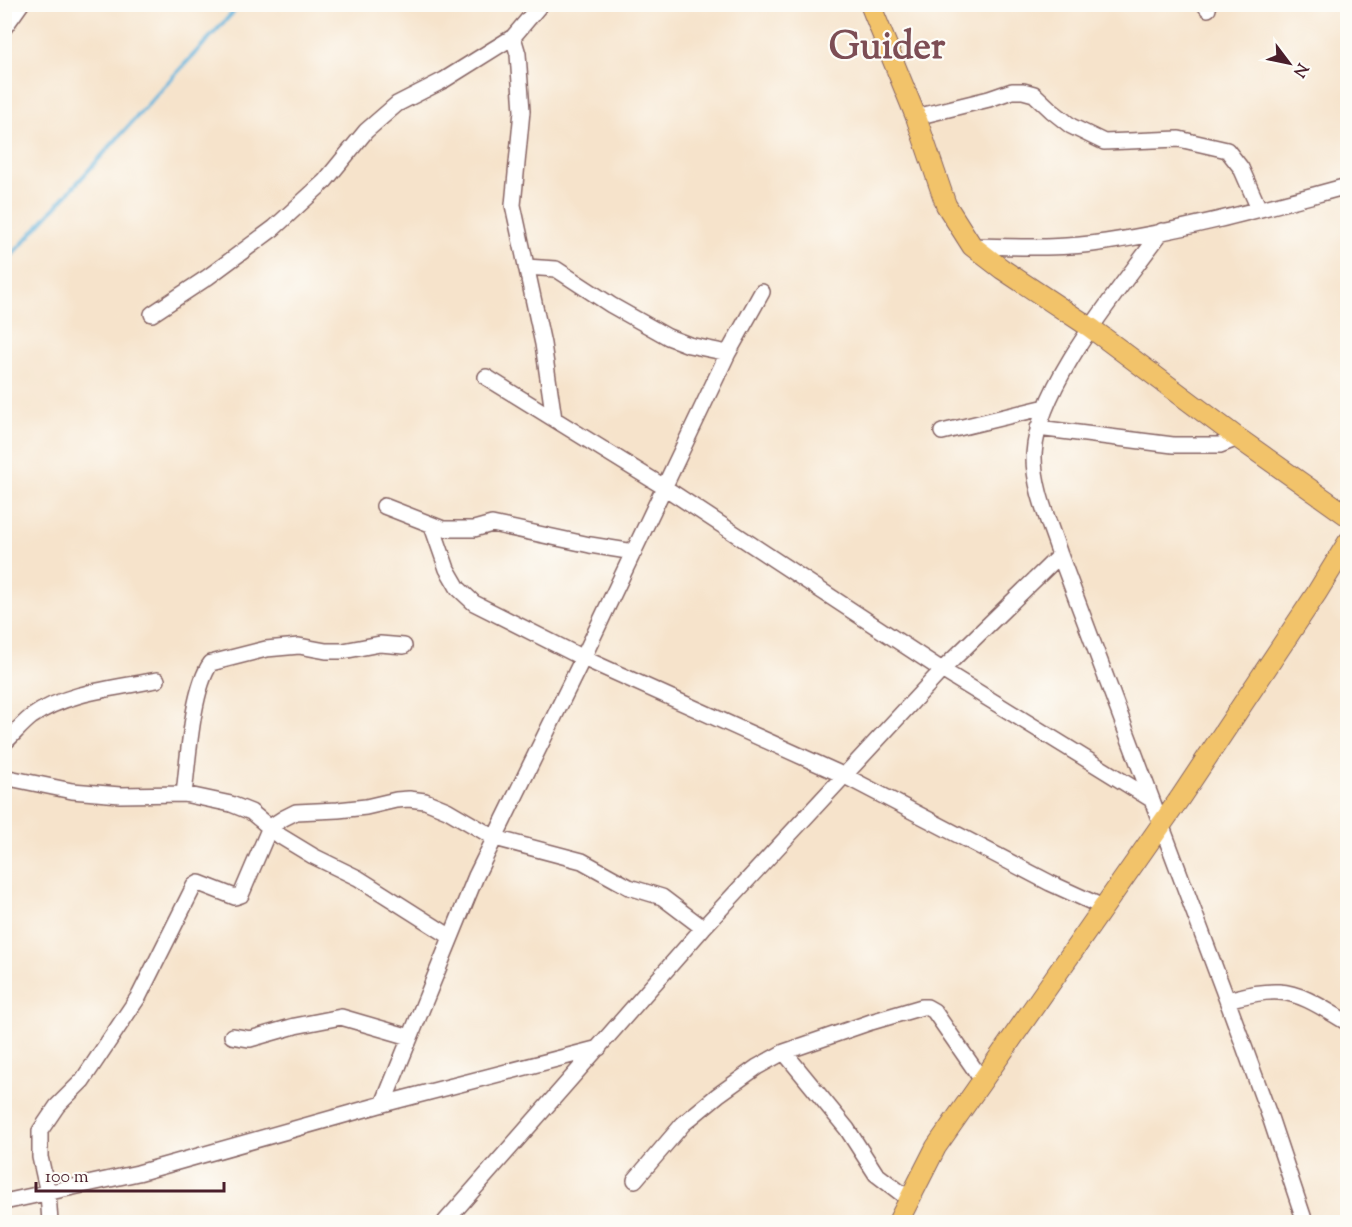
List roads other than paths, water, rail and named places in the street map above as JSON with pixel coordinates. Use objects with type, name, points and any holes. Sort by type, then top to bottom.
[{"type":"main road","points":[[870,4],[916,117],[946,205],[972,246],[1002,269],[1091,328],[1347,516]]},
{"type":"main road","points":[[898,1222],[936,1147],[1105,908],[1316,594],[1347,542]]},
{"type":"street","points":[[152,314],[208,277],[274,228],[325,181],[366,131],[398,104],[444,80],[513,37],[541,4]]},
{"type":"street","points":[[4,28],[17,6]]},
{"type":"street","points":[[513,37],[518,54],[522,111],[513,205],[543,344],[554,419]]},
{"type":"street","points":[[916,117],[1012,91],[1023,91],[1034,94],[1071,126],[1104,142],[1179,139],[1227,150],[1241,168],[1259,209]]},
{"type":"street","points":[[972,246],[1038,248],[1093,244],[1259,209],[1347,186]]},
{"type":"street","points":[[1162,231],[1091,328],[1068,363],[1046,407],[1038,428],[1034,455],[1037,485],[1060,555],[1271,1120],[1305,1222]]},
{"type":"street","points":[[526,267],[562,272],[576,283],[668,337],[689,345],[728,353]]},
{"type":"street","points":[[383,1104],[476,876],[728,353],[762,292]]},
{"type":"street","points":[[486,377],[664,487],[942,670],[1151,800]]},
{"type":"street","points":[[942,432],[1046,407]]},
{"type":"street","points":[[1038,428],[1173,445],[1220,445],[1238,438]]},
{"type":"street","points":[[384,506],[443,529],[474,529],[492,524],[634,552]]},
{"type":"street","points":[[432,526],[447,569],[458,588],[474,603],[583,658],[845,776],[1050,883],[1105,908]]},
{"type":"street","points":[[445,1222],[703,928],[942,670],[1060,555]]},
{"type":"street","points":[[184,794],[191,726],[211,663],[266,649],[299,646],[326,651],[344,651],[380,644],[404,646]]},
{"type":"street","points":[[4,743],[30,718],[51,706],[103,690],[157,680]]},
{"type":"street","points":[[4,777],[72,791],[120,795],[184,794],[231,804],[251,812],[280,836],[368,884],[451,937]]},
{"type":"street","points":[[50,1222],[48,1193],[40,1157],[40,1131],[57,1106],[82,1081],[139,996],[194,886],[199,883],[235,897],[241,895],[270,827],[296,812],[366,807],[409,799],[425,801],[447,810],[495,838],[582,861],[629,887],[662,897],[703,928]]},
{"type":"street","points":[[1227,1000],[1256,993],[1281,992],[1307,1000],[1347,1023]]},
{"type":"street","points":[[635,1180],[682,1124],[757,1067],[784,1052],[871,1022],[927,1007],[934,1011],[982,1080]]},
{"type":"street","points":[[232,1036],[250,1039],[295,1026],[341,1017],[410,1036]]},
{"type":"street","points":[[4,1202],[138,1173],[383,1104],[599,1048]]},
{"type":"street","points":[[784,1052],[847,1129],[876,1174],[910,1200]]},
{"type":"waterway","points":[[4,264],[241,4]]},
{"type":"district","name":"Guider","points":[[887,45]]}]
